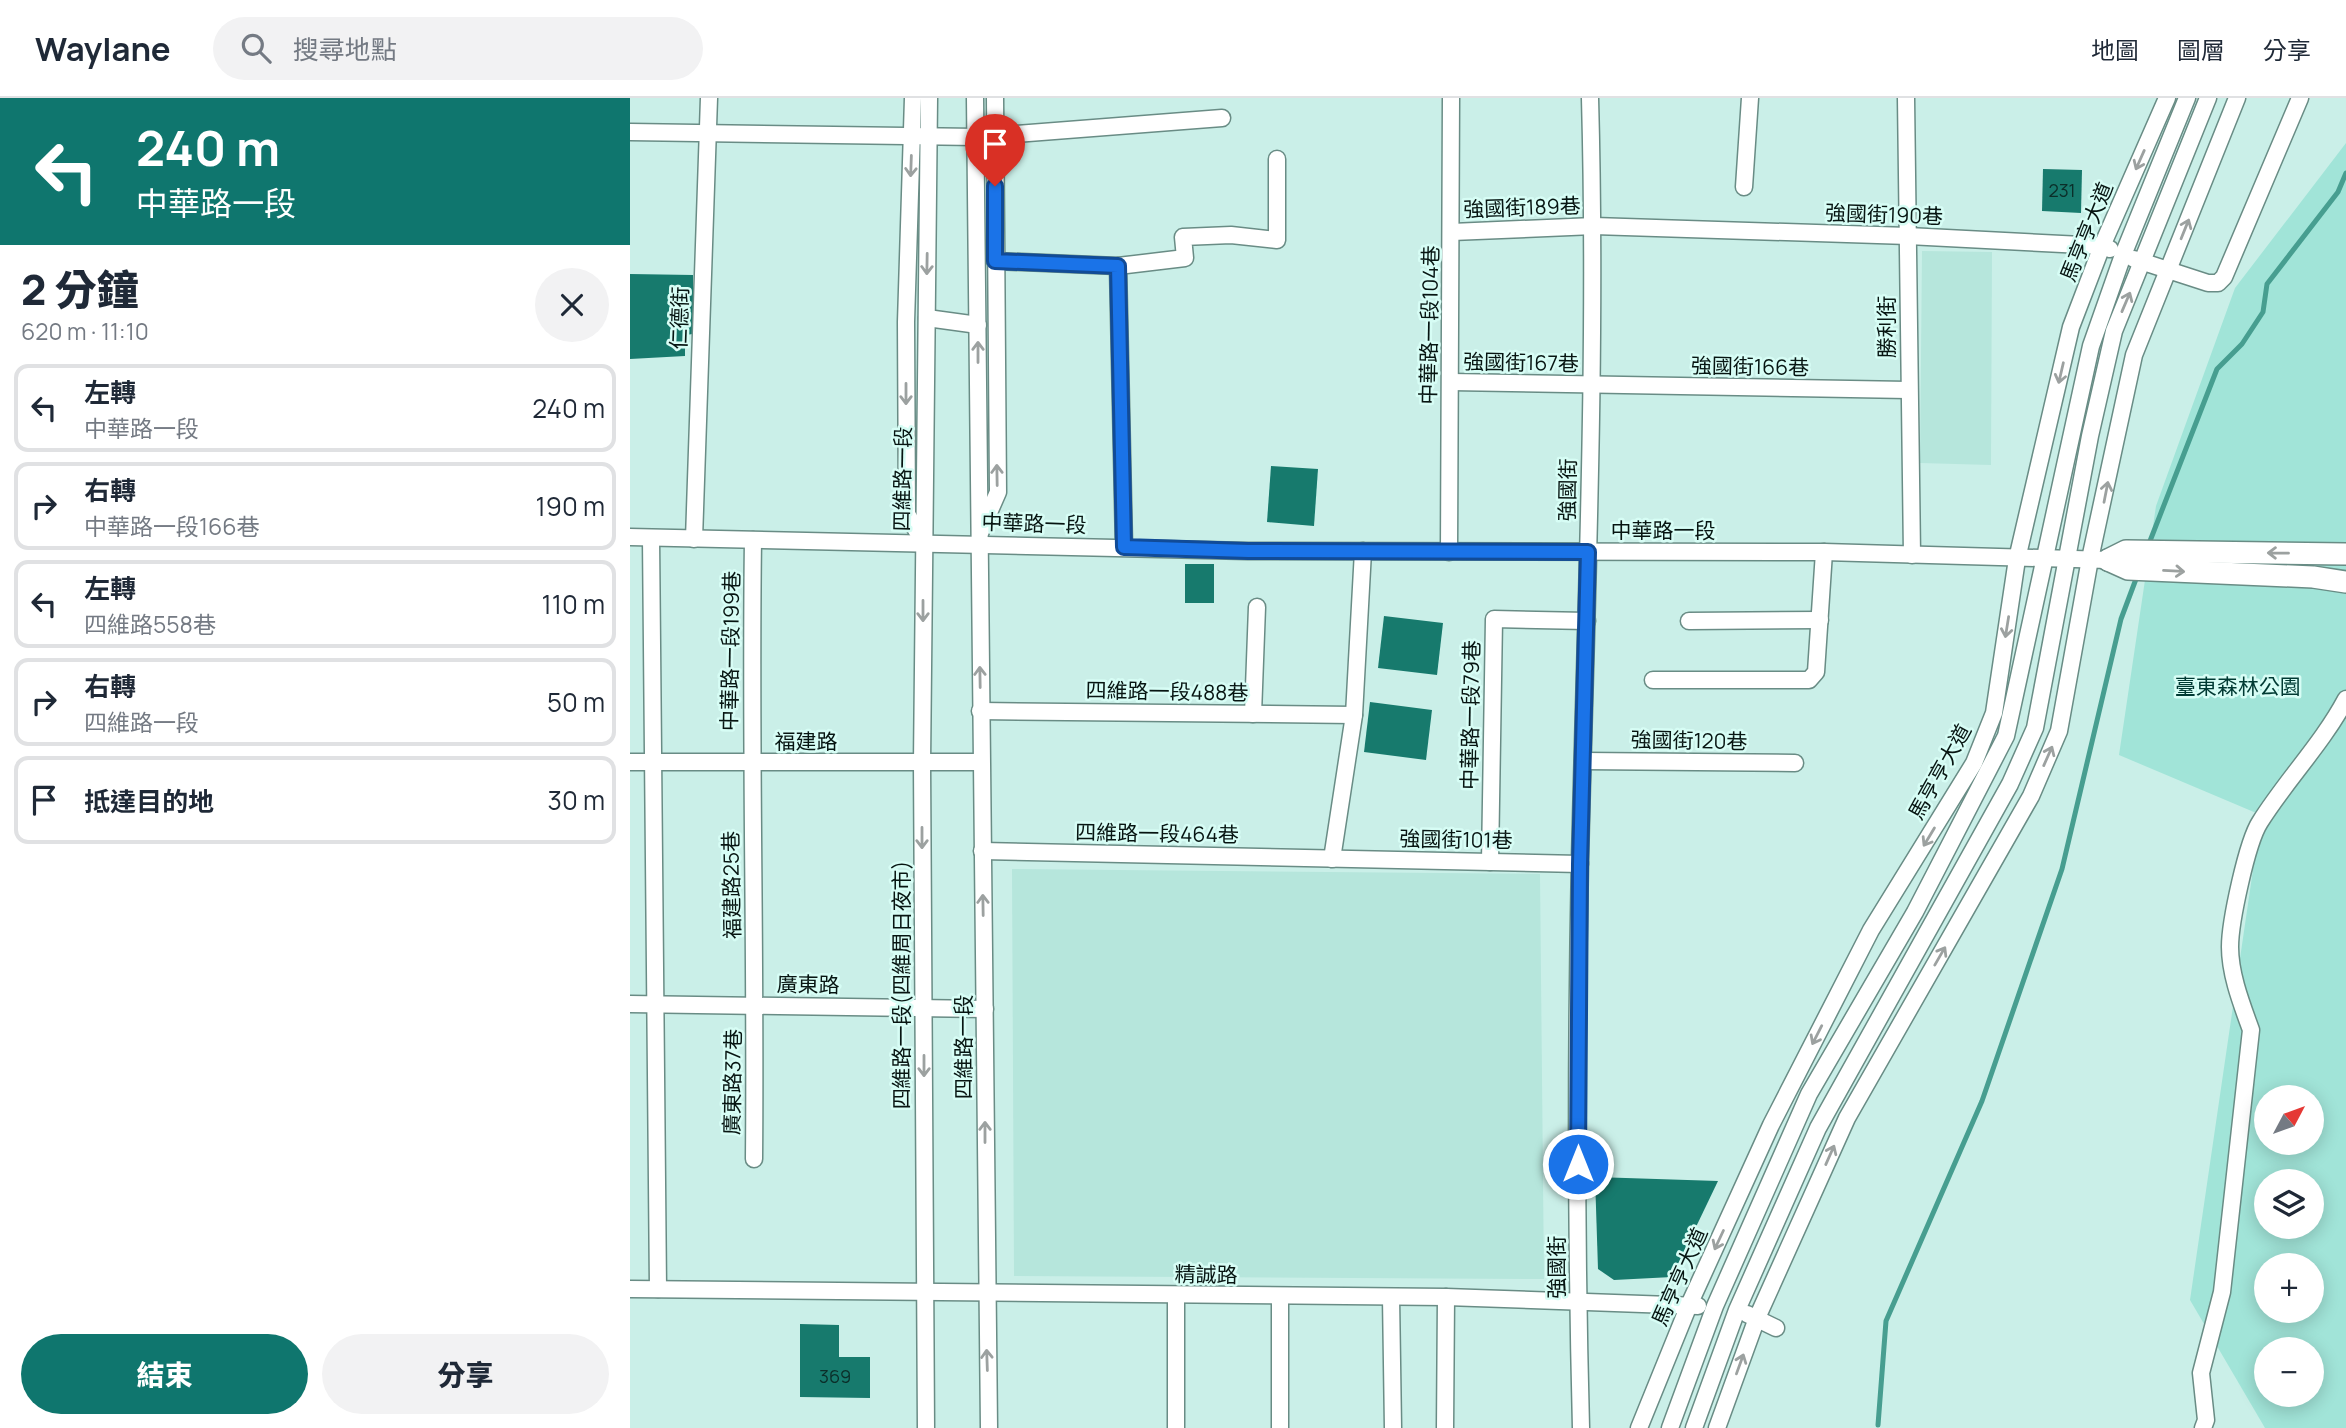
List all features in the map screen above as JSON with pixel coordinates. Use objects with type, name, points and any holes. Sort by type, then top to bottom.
[{"type":"main road","points":[[2099,559],[2126,551],[2346,554]]},
{"type":"main road","points":[[2099,559],[2128,569],[2313,577],[2346,582]]},
{"type":"street","name":"仁德街","points":[[694,539],[709,98]]},
{"type":"street","name":"四維路一段","points":[[912,98],[920,137],[927,318],[923,542]]},
{"type":"street","name":"四維路一段","points":[[923,542],[907,514],[906,322],[920,137],[929,98]]},
{"type":"street","name":"四維路一段","points":[[975,98],[985,1009],[985,1293],[989,1428]]},
{"type":"street","name":"四維路一段","points":[[978,541],[998,492],[995,98]]},
{"type":"street","name":"中華路一段104巷","points":[[1449,552],[1451,98]]},
{"type":"street","name":"強國街","points":[[1581,1428],[1578,1301],[1580,864],[1594,226],[1590,98]]},
{"type":"street","points":[[1744,187],[1750,98]]},
{"type":"street","name":"勝利街","points":[[1906,98],[1912,555]]},
{"type":"street","name":"馬亨亨大道","points":[[1670,1428],[1715,1306],[1809,1094],[1914,912],[1981,767],[1994,713],[2017,559],[2071,327],[2102,246],[2167,98]]},
{"type":"street","name":"馬亨亨大道","points":[[1639,1428],[1689,1305],[1792,1084],[1871,930],[1981,767],[2006,736],[2091,346],[2123,255],[2187,98]]},
{"type":"street","points":[[1694,1428],[1737,1310],[1827,1110],[2010,783],[2035,728],[2090,436],[2114,331],[2208,98]]},
{"type":"street","points":[[1717,1428],[1757,1318],[1847,1118],[2031,796],[2059,731],[2099,559],[2134,355],[2237,98]]},
{"type":"street","name":"強國街190巷","points":[[1594,226],[1908,236],[2102,246],[2168,271],[2208,283],[2218,283],[2224,277],[2300,98]]},
{"type":"street","points":[[630,132],[977,137],[1222,118]]},
{"type":"street","points":[[995,261],[1118,266],[1185,258],[1182,237],[1231,235],[1277,240],[1277,159]]},
{"type":"street","name":"強國街189巷","points":[[1452,232],[1594,226]]},
{"type":"street","points":[[1118,266],[1124,547]]},
{"type":"street","points":[[927,318],[978,325]]},
{"type":"street","name":"強國街167巷","points":[[1451,382],[1591,385]]},
{"type":"street","name":"強國街166巷","points":[[1591,385],[1908,390]]},
{"type":"street","name":"中華路一段","points":[[630,537],[978,541],[1124,547],[1363,551],[1824,552],[2099,559]]},
{"type":"street","points":[[651,538],[658,1289]]},
{"type":"street","name":"中華路一段199巷","points":[[750,763],[753,540]]},
{"type":"street","name":"四維路一段(四維周日夜市)","points":[[923,542],[926,1428]]},
{"type":"street","points":[[1332,859],[1354,715],[1363,551]]},
{"type":"street","points":[[1653,680],[1809,680],[1816,672],[1824,552]]},
{"type":"street","points":[[1253,714],[1257,607]]},
{"type":"street","name":"中華路一段79巷","points":[[1490,862],[1494,619],[1587,621]]},
{"type":"street","points":[[1689,621],[1820,620]]},
{"type":"street","points":[[2203,1428],[2206,1420],[2201,1373],[2222,1292],[2251,1030],[2238,993],[2230,947],[2244,870],[2258,824],[2330,729],[2346,699]]},
{"type":"street","name":"四維路一段488巷","points":[[980,711],[1354,715]]},
{"type":"street","name":"強國街120巷","points":[[1583,761],[1795,763]]},
{"type":"street","name":"福建路","points":[[630,762],[981,762]]},
{"type":"street","name":"福建路25巷","points":[[750,763],[755,1006]]},
{"type":"street","points":[[2010,783],[2031,796]]},
{"type":"street","name":"四維路一段464巷","points":[[982,851],[1332,859]]},
{"type":"street","name":"強國街101巷","points":[[1332,859],[1580,864]]},
{"type":"street","name":"廣東路","points":[[630,1004],[985,1009]]},
{"type":"street","name":"廣東路37巷","points":[[754,1159],[755,1006]]},
{"type":"street","points":[[1792,1084],[1809,1094]]},
{"type":"street","points":[[1827,1110],[1847,1118]]},
{"type":"street","name":"精誠路","points":[[630,1289],[1446,1297],[1578,1301],[1715,1306],[1737,1310],[1776,1328]]},
{"type":"street","points":[[1176,1295],[1176,1428]]},
{"type":"street","points":[[1280,1297],[1280,1428]]},
{"type":"street","points":[[1391,1297],[1393,1428]]},
{"type":"street","points":[[1445,1428],[1446,1297]]},
{"type":"shaded area","points":[[1922,251],[1992,252],[1991,465],[1920,463]]},
{"type":"shaded area","points":[[1012,869],[1540,874],[1544,1279],[1014,1276]]},
{"type":"green space","name":"臺東森林公園","points":[[2346,143],[2346,1428],[2265,1428],[2190,1300],[2261,815],[2119,755],[2156,506],[2235,288]]},
{"type":"building","points":[[2043,169],[2082,170],[2081,213],[2042,211]]},
{"type":"building","points":[[630,274],[693,275],[693,334],[685,335],[685,356],[630,359]]},
{"type":"building","points":[[1271,466],[1318,469],[1314,526],[1267,522]]},
{"type":"building","points":[[1185,564],[1214,564],[1214,603],[1185,603]]},
{"type":"building","points":[[1384,616],[1443,623],[1437,675],[1378,668]]},
{"type":"building","points":[[1370,702],[1432,710],[1426,760],[1364,752]]},
{"type":"building","points":[[1595,1177],[1718,1181],[1672,1277],[1614,1280],[1598,1269]]},
{"type":"building","points":[[800,1324],[839,1325],[839,1357],[870,1357],[870,1398],[800,1397]]},
{"type":"waterway","points":[[2150,541],[2217,369],[2242,344],[2263,312],[2267,284],[2338,192],[2346,173]]},
{"type":"waterway","points":[[1878,1425],[1886,1321],[1982,1101],[2062,869],[2121,619],[2136,579]]},
{"type":"route","points":[[995,186],[995,261],[1118,266],[1124,547],[1248,551],[1588,552],[1580,864],[1578,1164]]}]
